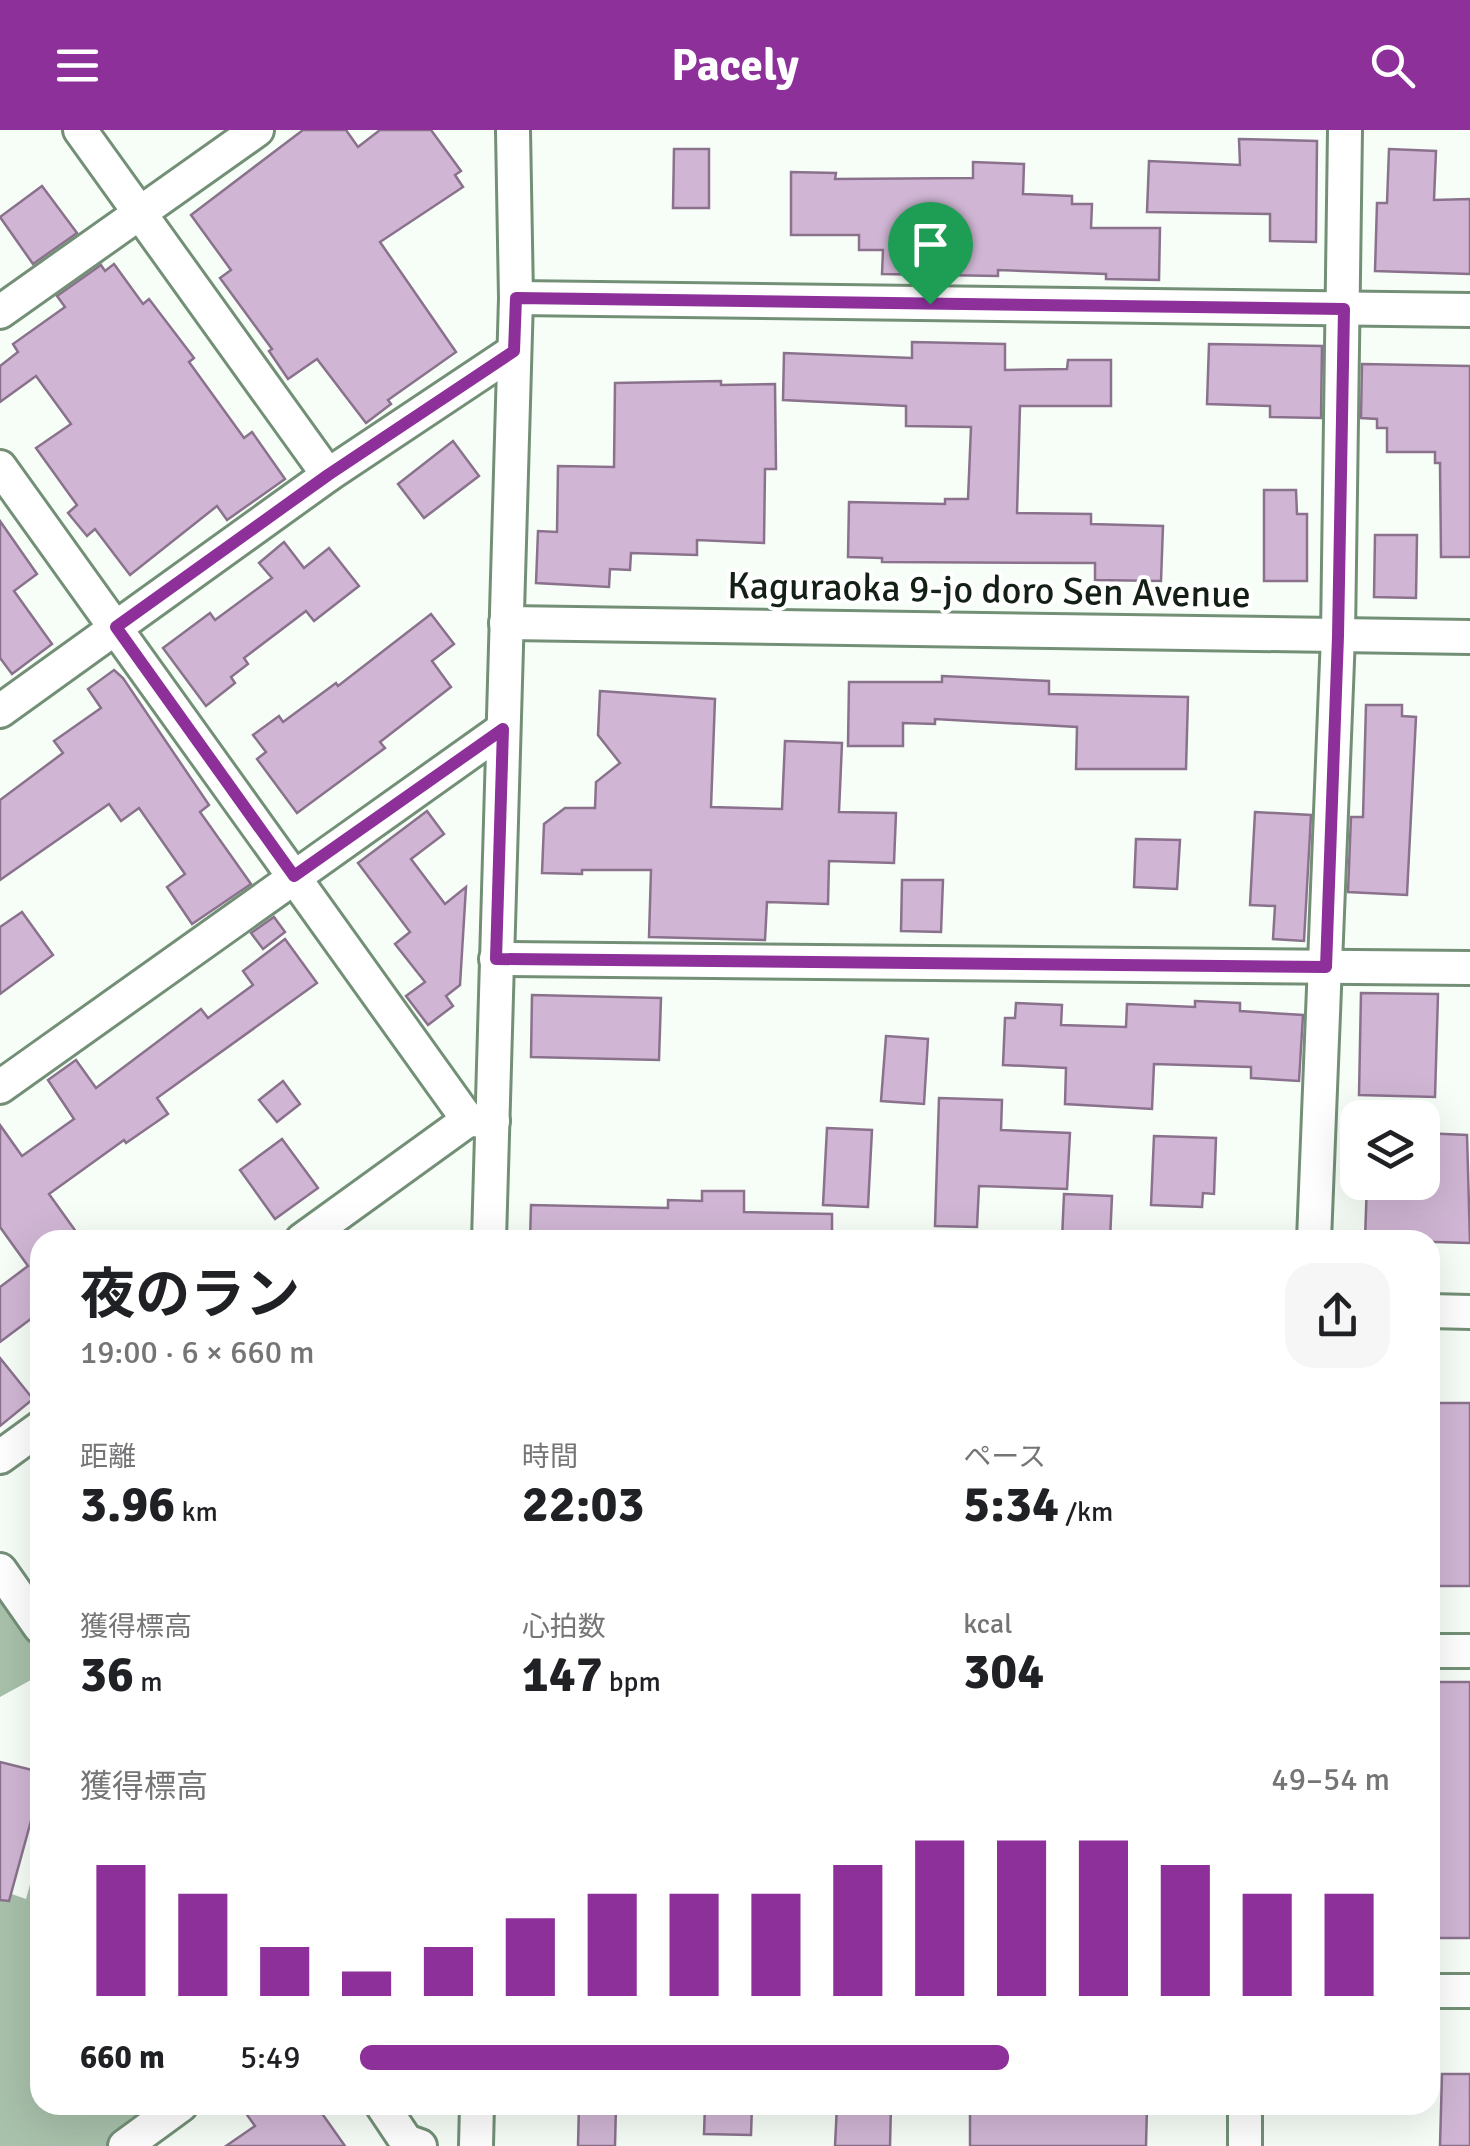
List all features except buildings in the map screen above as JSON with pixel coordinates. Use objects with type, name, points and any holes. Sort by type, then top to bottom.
[{"type":"street","points":[[80,130],[328,475]]},
{"type":"street","points":[[0,312],[257,130]]},
{"type":"street","points":[[488,1230],[480,1121],[496,959],[516,298],[513,130]]},
{"type":"street","points":[[1314,1230],[1338,636],[1345,130]]},
{"type":"street","points":[[516,298],[1470,310]]},
{"type":"street","points":[[0,711],[328,475],[514,351]]},
{"type":"street","points":[[0,466],[294,876],[480,1121]]},
{"type":"street","name":"Kaguraoka 9-jo doro Sen Avenue","points":[[506,623],[1470,637]]},
{"type":"street","points":[[0,1087],[503,729]]},
{"type":"street","points":[[496,959],[1470,968]]},
{"type":"street","points":[[317,1230],[480,1121]]},
{"type":"street","points":[[1440,1311],[1470,1312]]},
{"type":"street","points":[[0,1457],[30,1435]]},
{"type":"street","points":[[0,1570],[30,1613]]},
{"type":"street","points":[[1440,1651],[1470,1651]]},
{"type":"street","points":[[1440,1991],[1470,1992]]},
{"type":"street","points":[[125,2146],[168,2115]]},
{"type":"street","points":[[389,2115],[406,2141],[420,2146]]},
{"type":"street","points":[[476,2146],[477,2115]]},
{"type":"street","points":[[1245,2115],[1245,2146]]},
{"type":"green space","points":[[0,1570],[30,1613],[30,1680],[0,1697]]},
{"type":"green space","points":[[30,1884],[30,2115],[167,2115],[125,2146],[0,2146],[0,1890],[26,1899]]},
{"type":"route","points":[[516,298],[930,304],[1344,309],[1326,967],[496,959],[503,729],[294,876],[116,627],[328,475],[514,351],[516,298]]}]
